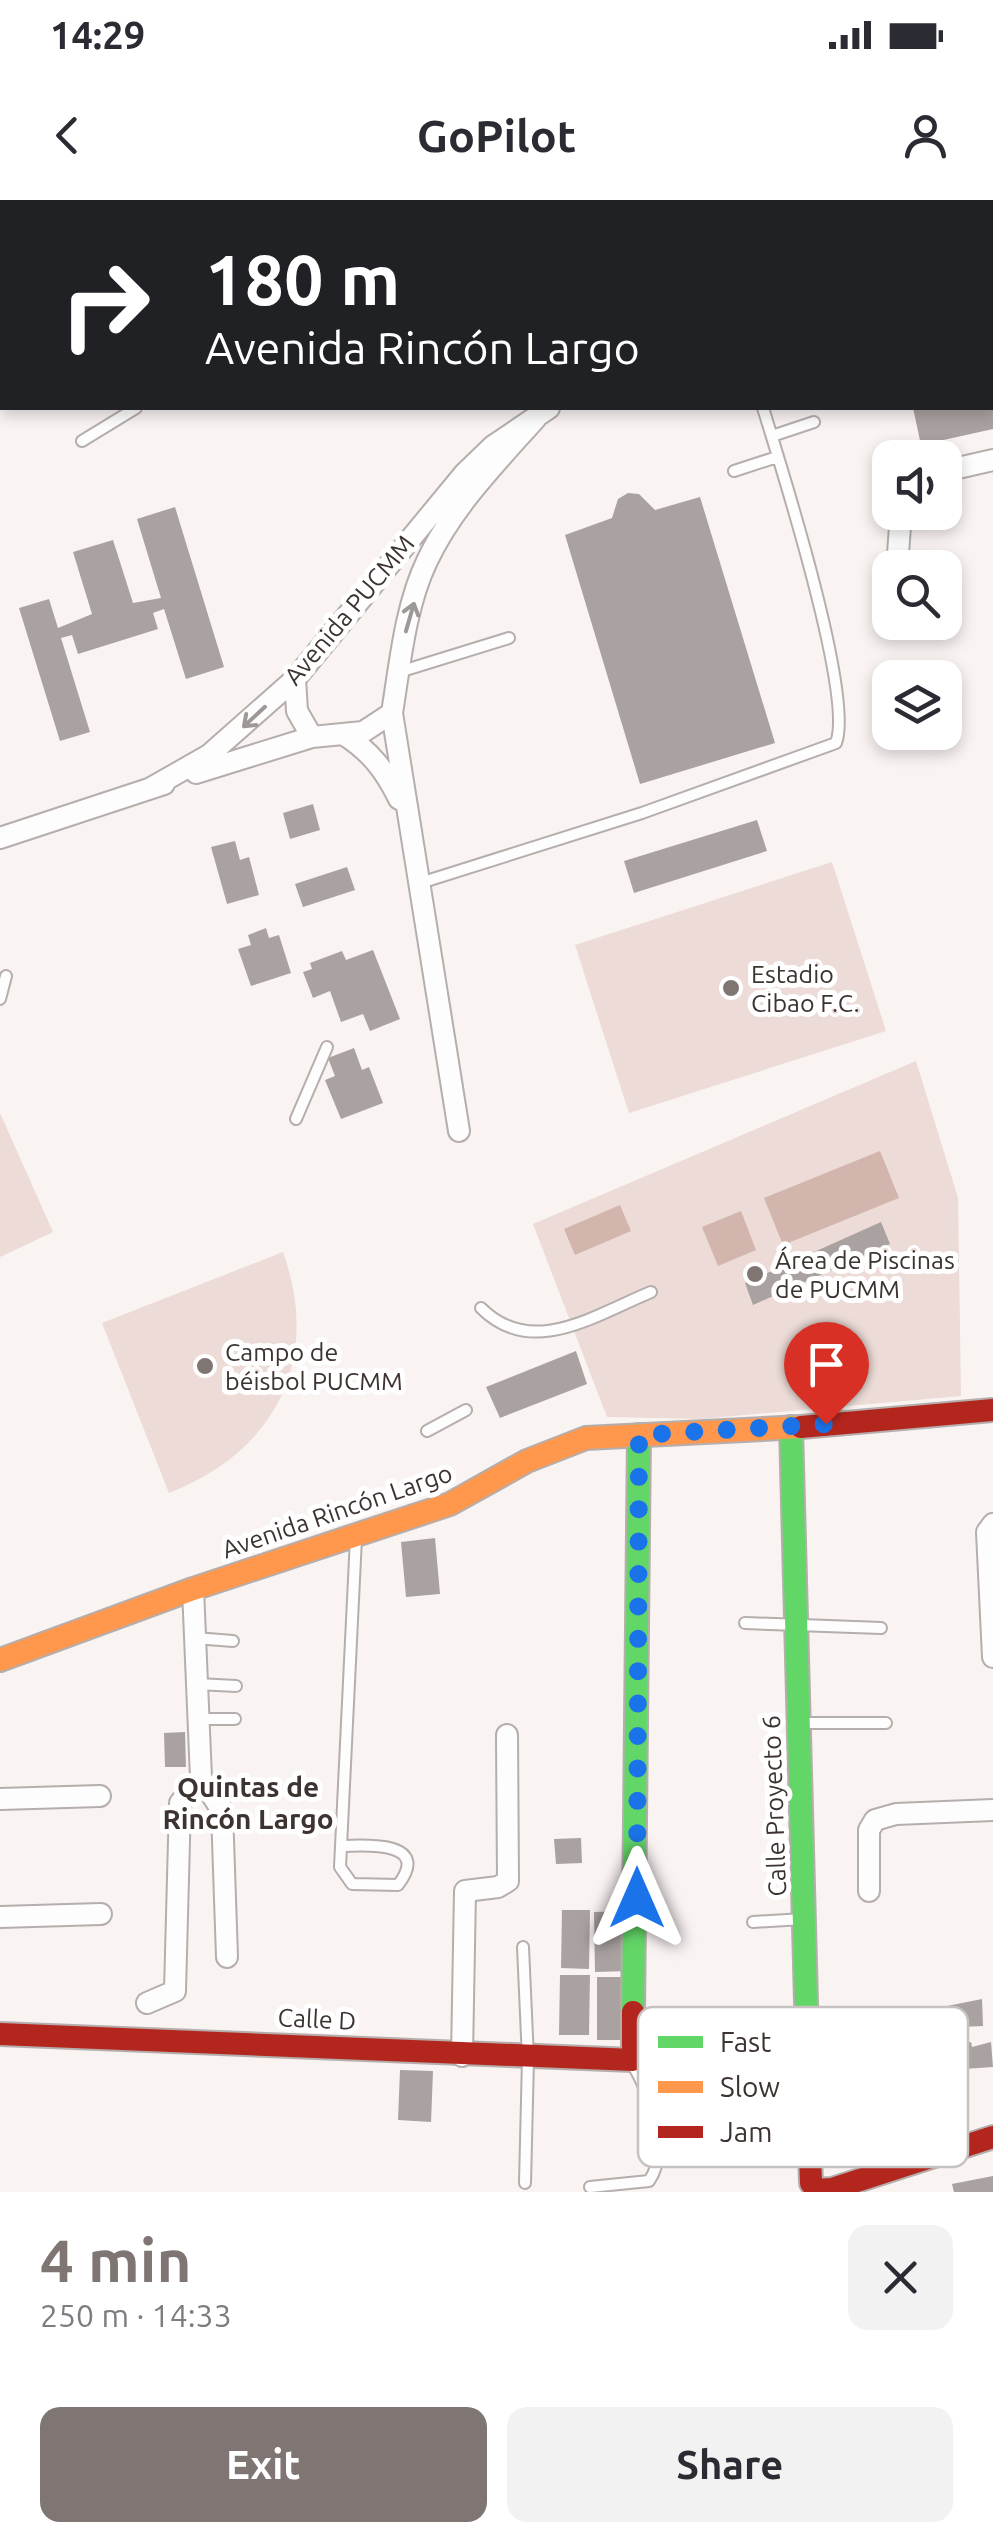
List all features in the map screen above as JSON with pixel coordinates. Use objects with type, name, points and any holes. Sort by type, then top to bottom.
[{"type":"street","name":"Avenida PUCMM","points":[[0,838],[312,737],[378,726],[392,713],[426,563],[464,499],[542,413]]},
{"type":"street","name":"Avenida PUCMM","points":[[151,788],[209,755],[294,680],[464,474],[493,446],[542,413]]},
{"type":"street","points":[[962,467],[993,460]]},
{"type":"street","points":[[294,680],[297,711],[312,737]]},
{"type":"street","points":[[392,713],[459,1131]]},
{"type":"street","points":[[343,734],[364,748],[386,773],[405,812]]},
{"type":"street","name":"Avenida Rincón Largo","points":[[0,1660],[450,1504],[527,1461],[586,1438],[792,1428],[993,1410]]},
{"type":"street","name":"Calle Proyecto 6","points":[[792,1428],[807,2007]]},
{"type":"street","points":[[630,2062],[636,2052],[639,1435]]},
{"type":"street","points":[[990,1528],[993,1658]]},
{"type":"street","points":[[193,1590],[201,1778],[222,1811],[227,1956]]},
{"type":"street","points":[[462,2056],[465,1890],[498,1887],[508,1881],[507,1735]]},
{"type":"street","points":[[146,2003],[175,1991],[180,1803],[201,1778]]},
{"type":"street","points":[[0,1799],[100,1796]]},
{"type":"street","points":[[869,1891],[869,1830],[875,1820],[896,1814],[993,1810]]},
{"type":"street","points":[[0,1918],[101,1914]]},
{"type":"street","name":"Calle D","points":[[0,2034],[630,2062]]},
{"type":"street","name":"Calle Proyecto 6","points":[[968,2145],[993,2137]]},
{"type":"street","name":"Calle Proyecto 6","points":[[812,2167],[816,2190],[832,2189],[900,2167]]},
{"type":"lane","points":[[82,440],[133,410]]},
{"type":"lane","points":[[417,884],[642,813],[836,742],[841,724],[830,656],[804,544],[765,410]]},
{"type":"lane","points":[[772,436],[814,422]]},
{"type":"lane","points":[[734,470],[777,457]]},
{"type":"lane","points":[[398,673],[509,638]]},
{"type":"lane","points":[[0,999],[6,976]]},
{"type":"lane","points":[[296,1119],[328,1047]]},
{"type":"lane","points":[[482,1308],[496,1322],[518,1333],[542,1336],[651,1292]]},
{"type":"lane","points":[[427,1431],[466,1410]]},
{"type":"lane","points":[[342,1846],[389,1844],[398,1849],[405,1868],[398,1886],[352,1884],[344,1879],[340,1868],[342,1745],[352,1686],[356,1537]]},
{"type":"lane","points":[[745,1623],[882,1628]]},
{"type":"lane","points":[[195,1638],[233,1641]]},
{"type":"lane","points":[[197,1684],[236,1686]]},
{"type":"lane","points":[[198,1718],[235,1719]]},
{"type":"lane","points":[[799,1723],[886,1723]]},
{"type":"lane","points":[[752,1922],[804,1919]]},
{"type":"lane","points":[[523,1947],[528,2059],[525,2183]]},
{"type":"lane","points":[[630,2062],[638,2074]]},
{"type":"lane","points":[[590,2187],[649,2181],[655,2167]]},
{"type":"shaded area","name":"Estadio Cibao F.C.","points":[[832,862],[886,1031],[629,1113],[575,945]]},
{"type":"shaded area","name":"Área de Piscinas de PUCMM","points":[[916,1061],[958,1198],[961,1396],[700,1419],[607,1417],[533,1224]]},
{"type":"shaded area","points":[[0,1113],[53,1232],[0,1257]]},
{"type":"shaded area","points":[[880,1151],[899,1198],[783,1245],[764,1198]]},
{"type":"shaded area","points":[[620,1205],[631,1231],[575,1255],[564,1229]]},
{"type":"shaded area","points":[[741,1211],[756,1250],[718,1266],[702,1227]]},
{"type":"shaded area","name":"Campo de béisbol PUCMM","points":[[283,1252],[294,1292],[297,1330],[292,1366],[280,1398],[262,1427],[237,1453],[206,1475],[169,1493],[102,1323]]},
{"type":"building","points":[[913,410],[993,410],[993,429],[944,440],[920,440]]},
{"type":"building","points":[[628,493],[639,494],[655,510],[700,497],[775,743],[640,784],[565,535],[612,518],[618,499]]},
{"type":"building","points":[[175,507],[224,667],[186,679],[164,609],[153,613],[158,629],[78,654],[72,635],[61,638],[90,732],[60,741],[19,608],[49,599],[58,628],[92,614],[73,552],[113,540],[133,603],[161,598],[137,519]]},
{"type":"building","points":[[313,804],[320,830],[290,839],[283,813]]},
{"type":"building","points":[[757,820],[767,851],[634,893],[624,861]]},
{"type":"building","points":[[235,841],[240,860],[249,857],[259,895],[227,904],[211,847]]},
{"type":"building","points":[[347,867],[355,890],[303,907],[295,884]]},
{"type":"building","points":[[266,928],[269,938],[279,935],[291,973],[251,986],[238,949],[251,945],[248,935]]},
{"type":"building","points":[[373,950],[400,1019],[370,1031],[363,1014],[341,1022],[330,991],[313,998],[303,972],[312,969],[310,963],[342,951],[346,960]]},
{"type":"building","points":[[354,1048],[362,1070],[369,1067],[383,1103],[341,1119],[325,1080],[335,1076],[328,1058]]},
{"type":"building","points":[[881,1222],[890,1244],[753,1305],[745,1283]]},
{"type":"building","points":[[576,1351],[587,1384],[500,1418],[486,1387]]},
{"type":"building","points":[[435,1538],[440,1594],[406,1597],[401,1542]]},
{"type":"building","points":[[185,1732],[186,1767],[165,1767],[164,1733]]},
{"type":"building","points":[[581,1838],[582,1863],[556,1864],[554,1839]]},
{"type":"building","points":[[562,1910],[590,1910],[589,1969],[561,1968]]},
{"type":"building","points":[[629,1911],[630,1971],[595,1972],[594,1912]]},
{"type":"building","points":[[560,1975],[590,1975],[589,2035],[559,2035]]},
{"type":"building","points":[[597,1977],[626,1977],[627,2040],[597,2040]]},
{"type":"building","points":[[982,1999],[983,2026],[968,2027],[968,2007],[942,2007]]},
{"type":"building","points":[[991,2042],[993,2067],[968,2069],[968,2043],[972,2047]]},
{"type":"building","points":[[400,2070],[433,2071],[431,2122],[398,2120]]},
{"type":"building","points":[[993,2176],[993,2192],[954,2192],[952,2184]]},
{"type":"traffic: fast","points":[[791,1427],[806,2007]]},
{"type":"traffic: fast","points":[[633,2012],[639,1435]]},
{"type":"traffic: slow","points":[[0,1660],[193,1589],[450,1504],[527,1461],[586,1438],[801,1427]]},
{"type":"traffic: jam","points":[[801,1427],[993,1410]]},
{"type":"traffic: jam","points":[[0,2034],[633,2060],[633,2012]]},
{"type":"traffic: jam","points":[[968,2145],[993,2137]]},
{"type":"traffic: jam","points":[[810,2167],[811,2183],[816,2190],[832,2189],[900,2167]]},
{"type":"place","name":"Estadio Cibao F.C.","points":[[731,988]]},
{"type":"place","name":"Área de Piscinas de PUCMM","points":[[755,1274]]},
{"type":"place","name":"Campo de béisbol PUCMM","points":[[205,1366]]},
{"type":"district","name":"Quintas de Rincón Largo","points":[[248,1803]]},
{"type":"route","points":[[637,1898],[639,1435],[719,1434],[826,1424]]}]
